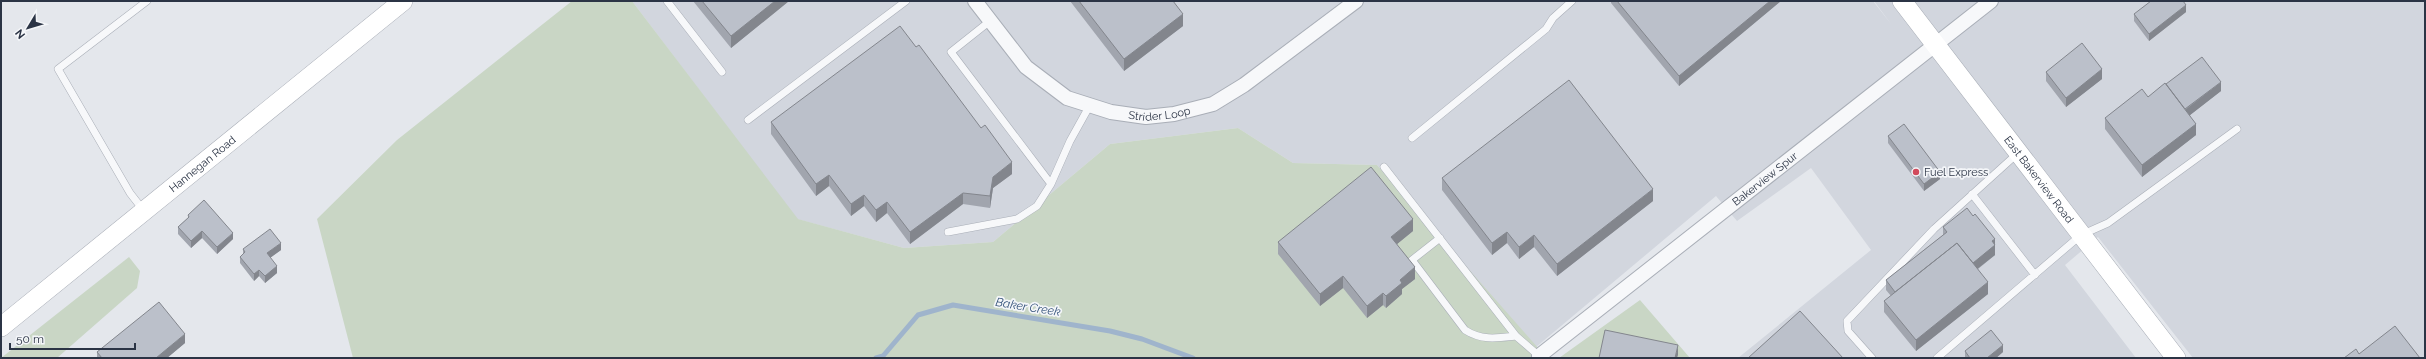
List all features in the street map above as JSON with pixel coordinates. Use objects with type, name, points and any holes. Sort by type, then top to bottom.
[{"type":"main road","name":"Hannegan Road","points":[[1,327],[403,1]]},
{"type":"main road","name":"East Bakerview Road","points":[[1902,1],[2176,358]]},
{"type":"street","name":"Strider Loop","points":[[975,1],[1026,67],[1067,98],[1111,112],[1146,117],[1174,114],[1213,104],[1244,85],[1356,1]]},
{"type":"street","name":"Bakerview Spur","points":[[1539,356],[1991,1]]},
{"type":"lane","points":[[144,211],[130,193],[58,69],[147,1]]},
{"type":"lane","points":[[667,1],[722,72]]},
{"type":"lane","points":[[748,120],[906,1]]},
{"type":"lane","points":[[1412,138],[1546,29],[1553,18],[1572,1]]},
{"type":"lane","points":[[990,21],[951,52],[1051,184]]},
{"type":"lane","points":[[948,232],[1017,220],[1037,206],[1051,184],[1070,141],[1090,105]]},
{"type":"lane","points":[[1937,358],[2081,235],[2108,223],[2237,129]]},
{"type":"lane","points":[[1872,358],[1848,331],[1847,321],[1934,229],[2019,153]]},
{"type":"lane","points":[[1384,167],[1516,336],[1539,356]]},
{"type":"lane","points":[[1972,194],[2035,275]]},
{"type":"lane","points":[[1440,238],[1412,260],[1465,330],[1473,335],[1494,339],[1516,336]]},
{"type":"shaded area","points":[[632,1],[1873,1],[1891,24],[1874,1],[2425,1],[2425,358],[2193,358],[2098,237],[2065,265],[2136,358],[1738,358],[1871,250],[1811,168],[1737,221],[1716,196],[1536,347],[1377,165],[1293,163],[1238,128],[1110,144],[993,242],[904,248],[797,219]]},
{"type":"green space","points":[[572,1],[632,1],[798,219],[904,248],[993,242],[1110,144],[1238,128],[1293,163],[1377,165],[1547,358],[353,358],[317,219],[397,140]]},
{"type":"green space","points":[[129,257],[140,271],[137,288],[57,358],[1,358]]},
{"type":"green space","points":[[1640,300],[1690,358],[1559,358]]},
{"type":"building","points":[[702,1],[775,1],[731,36]]},
{"type":"building","points":[[1079,1],[1173,1],[1183,14],[1124,59]]},
{"type":"building","points":[[1617,1],[1770,1],[1679,76]]},
{"type":"building","points":[[2151,1],[2183,1],[2186,5],[2149,34],[2134,14]]},
{"type":"building","points":[[900,26],[916,47],[919,45],[981,128],[985,125],[1012,162],[993,177],[990,196],[963,193],[910,232],[887,202],[876,210],[864,195],[851,204],[829,175],[816,184],[771,122]]},
{"type":"building","points":[[2082,43],[2102,69],[2066,98],[2046,72]]},
{"type":"building","points":[[2202,57],[2221,82],[2185,109],[2166,84]]},
{"type":"building","points":[[1569,80],[1653,189],[1557,264],[1534,235],[1519,247],[1507,232],[1492,243],[1442,178]]},
{"type":"building","points":[[2165,83],[2196,124],[2142,165],[2105,118],[2142,89],[2148,97]]},
{"type":"building","points":[[1904,124],[1940,172],[1924,184],[1888,136]]},
{"type":"building","points":[[1371,167],[1413,219],[1391,237],[1415,267],[1400,280],[1402,283],[1386,296],[1383,293],[1367,306],[1343,276],[1320,294],[1278,242]]},
{"type":"building","points":[[204,200],[233,233],[217,247],[202,231],[191,241],[178,227]]},
{"type":"building","points":[[1967,208],[1973,216],[1975,214],[1995,239],[1992,241],[1995,245],[1973,263],[1957,243],[1895,292],[1886,280],[1947,232],[1943,227]]},
{"type":"building","points":[[270,229],[281,243],[267,253],[277,266],[265,276],[259,270],[254,274],[240,257],[245,252],[243,249]]},
{"type":"building","points":[[1957,243],[1988,282],[1916,340],[1884,301]]},
{"type":"building","points":[[159,302],[185,334],[156,358],[102,358],[97,352]]},
{"type":"building","points":[[1800,311],[1843,358],[1748,358]]},
{"type":"building","points":[[2395,326],[2420,358],[2344,358],[2356,349],[2359,354]]},
{"type":"building","points":[[1605,330],[1678,345],[1675,358],[1599,358]]},
{"type":"building","points":[[1991,330],[2003,345],[1987,358],[1970,358],[1965,351]]},
{"type":"waterway","name":"Baker Creek","points":[[876,358],[883,356],[918,315],[953,305],[1110,331],[1142,339],[1193,358]]},
{"type":"place","name":"Fuel Express","points":[[1916,172]]}]
